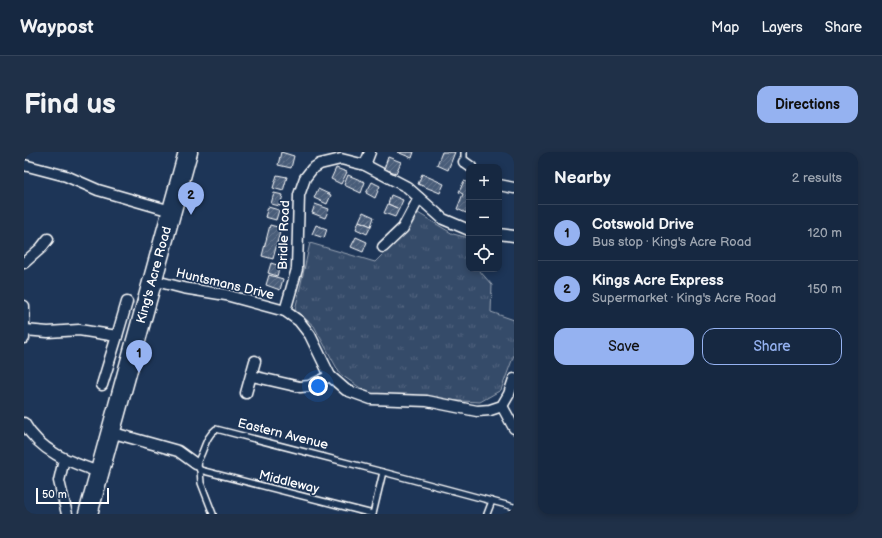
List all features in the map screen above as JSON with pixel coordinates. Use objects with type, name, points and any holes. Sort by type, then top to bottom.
[{"type":"highway","name":"King's Acre Road","points":[[88,514],[188,152]]},
{"type":"street","points":[[365,165],[370,152]]},
{"type":"street","name":"Bridle Road","points":[[285,311],[298,269],[299,195],[305,178],[312,169],[331,160],[341,159],[365,165],[397,180],[443,219],[466,229]]},
{"type":"street","points":[[24,165],[66,176],[98,190],[171,211]]},
{"type":"street","points":[[502,186],[514,188]]},
{"type":"street","points":[[383,247],[403,228],[419,198]]},
{"type":"street","points":[[502,234],[514,236]]},
{"type":"street","points":[[24,263],[41,248],[48,239]]},
{"type":"street","name":"Huntsmans Drive","points":[[152,280],[183,288],[226,295],[285,311],[299,321],[310,334],[330,376],[346,390],[371,399],[427,401],[477,411],[490,410],[502,406]]},
{"type":"street","points":[[102,384],[127,302]]},
{"type":"street","points":[[24,306],[25,334],[79,330],[117,336]]},
{"type":"street","points":[[246,393],[255,361]]},
{"type":"street","points":[[252,376],[300,387],[309,386],[330,376]]},
{"type":"street","points":[[514,380],[509,394],[502,406],[514,428]]},
{"type":"street","points":[[24,424],[29,433],[40,443],[64,459],[99,472]]},
{"type":"street","points":[[110,432],[178,451],[198,467]]},
{"type":"street","points":[[64,459],[59,481],[68,514]]},
{"type":"lane","points":[[464,152],[467,164]]},
{"type":"lane","name":"Eastern Avenue","points":[[198,467],[209,435],[216,429],[384,472]]},
{"type":"lane","points":[[198,467],[201,483],[213,514]]},
{"type":"lane","name":"Middleway","points":[[198,467],[373,514]]},
{"type":"lane","points":[[373,514],[384,472],[514,507]]},
{"type":"lane","points":[[487,514],[492,501]]},
{"type":"green space","points":[[418,213],[453,234],[466,237],[466,272],[481,272],[492,285],[491,312],[514,320],[514,355],[501,390],[480,402],[372,396],[340,374],[314,326],[295,310],[310,243],[375,262],[405,232]]},
{"type":"building","points":[[281,152],[294,156],[291,168],[278,165]]},
{"type":"building","points":[[397,152],[414,152],[412,158]]},
{"type":"building","points":[[442,152],[455,152],[448,170],[437,165]]},
{"type":"building","points":[[388,157],[401,162],[396,173],[384,169]]},
{"type":"building","points":[[336,168],[347,172],[341,184],[331,179]]},
{"type":"building","points":[[422,174],[444,184],[440,193],[418,184]]},
{"type":"building","points":[[277,175],[287,177],[283,191],[273,188]]},
{"type":"building","points":[[348,175],[365,182],[361,193],[344,185]]},
{"type":"building","points":[[464,181],[466,182],[466,213],[457,209],[463,194],[459,192]]},
{"type":"building","points":[[372,182],[380,186],[375,198],[366,193]]},
{"type":"building","points":[[318,189],[331,195],[327,204],[314,198]]},
{"type":"building","points":[[274,193],[283,195],[280,206],[271,204]]},
{"type":"building","points":[[391,195],[403,200],[399,209],[388,204]]},
{"type":"building","points":[[315,204],[329,209],[325,218],[312,213]]},
{"type":"building","points":[[388,204],[399,209],[395,217],[384,213]]},
{"type":"building","points":[[268,207],[279,210],[276,220],[265,217]]},
{"type":"building","points":[[363,212],[374,217],[371,226],[359,221]]},
{"type":"building","points":[[359,221],[371,226],[367,234],[356,229]]},
{"type":"building","points":[[270,225],[281,228],[273,259],[262,256]]},
{"type":"building","points":[[316,225],[327,229],[324,238],[312,234]]},
{"type":"building","points":[[356,237],[367,242],[363,252],[351,247]]},
{"type":"building","points":[[271,263],[280,266],[277,276],[268,273]]},
{"type":"building","points":[[269,275],[283,279],[280,290],[266,285]]},
{"type":"place","name":"Kings Acre Express","points":[[191,215]]},
{"type":"place","name":"Cotswold Drive","points":[[139,373]]}]
